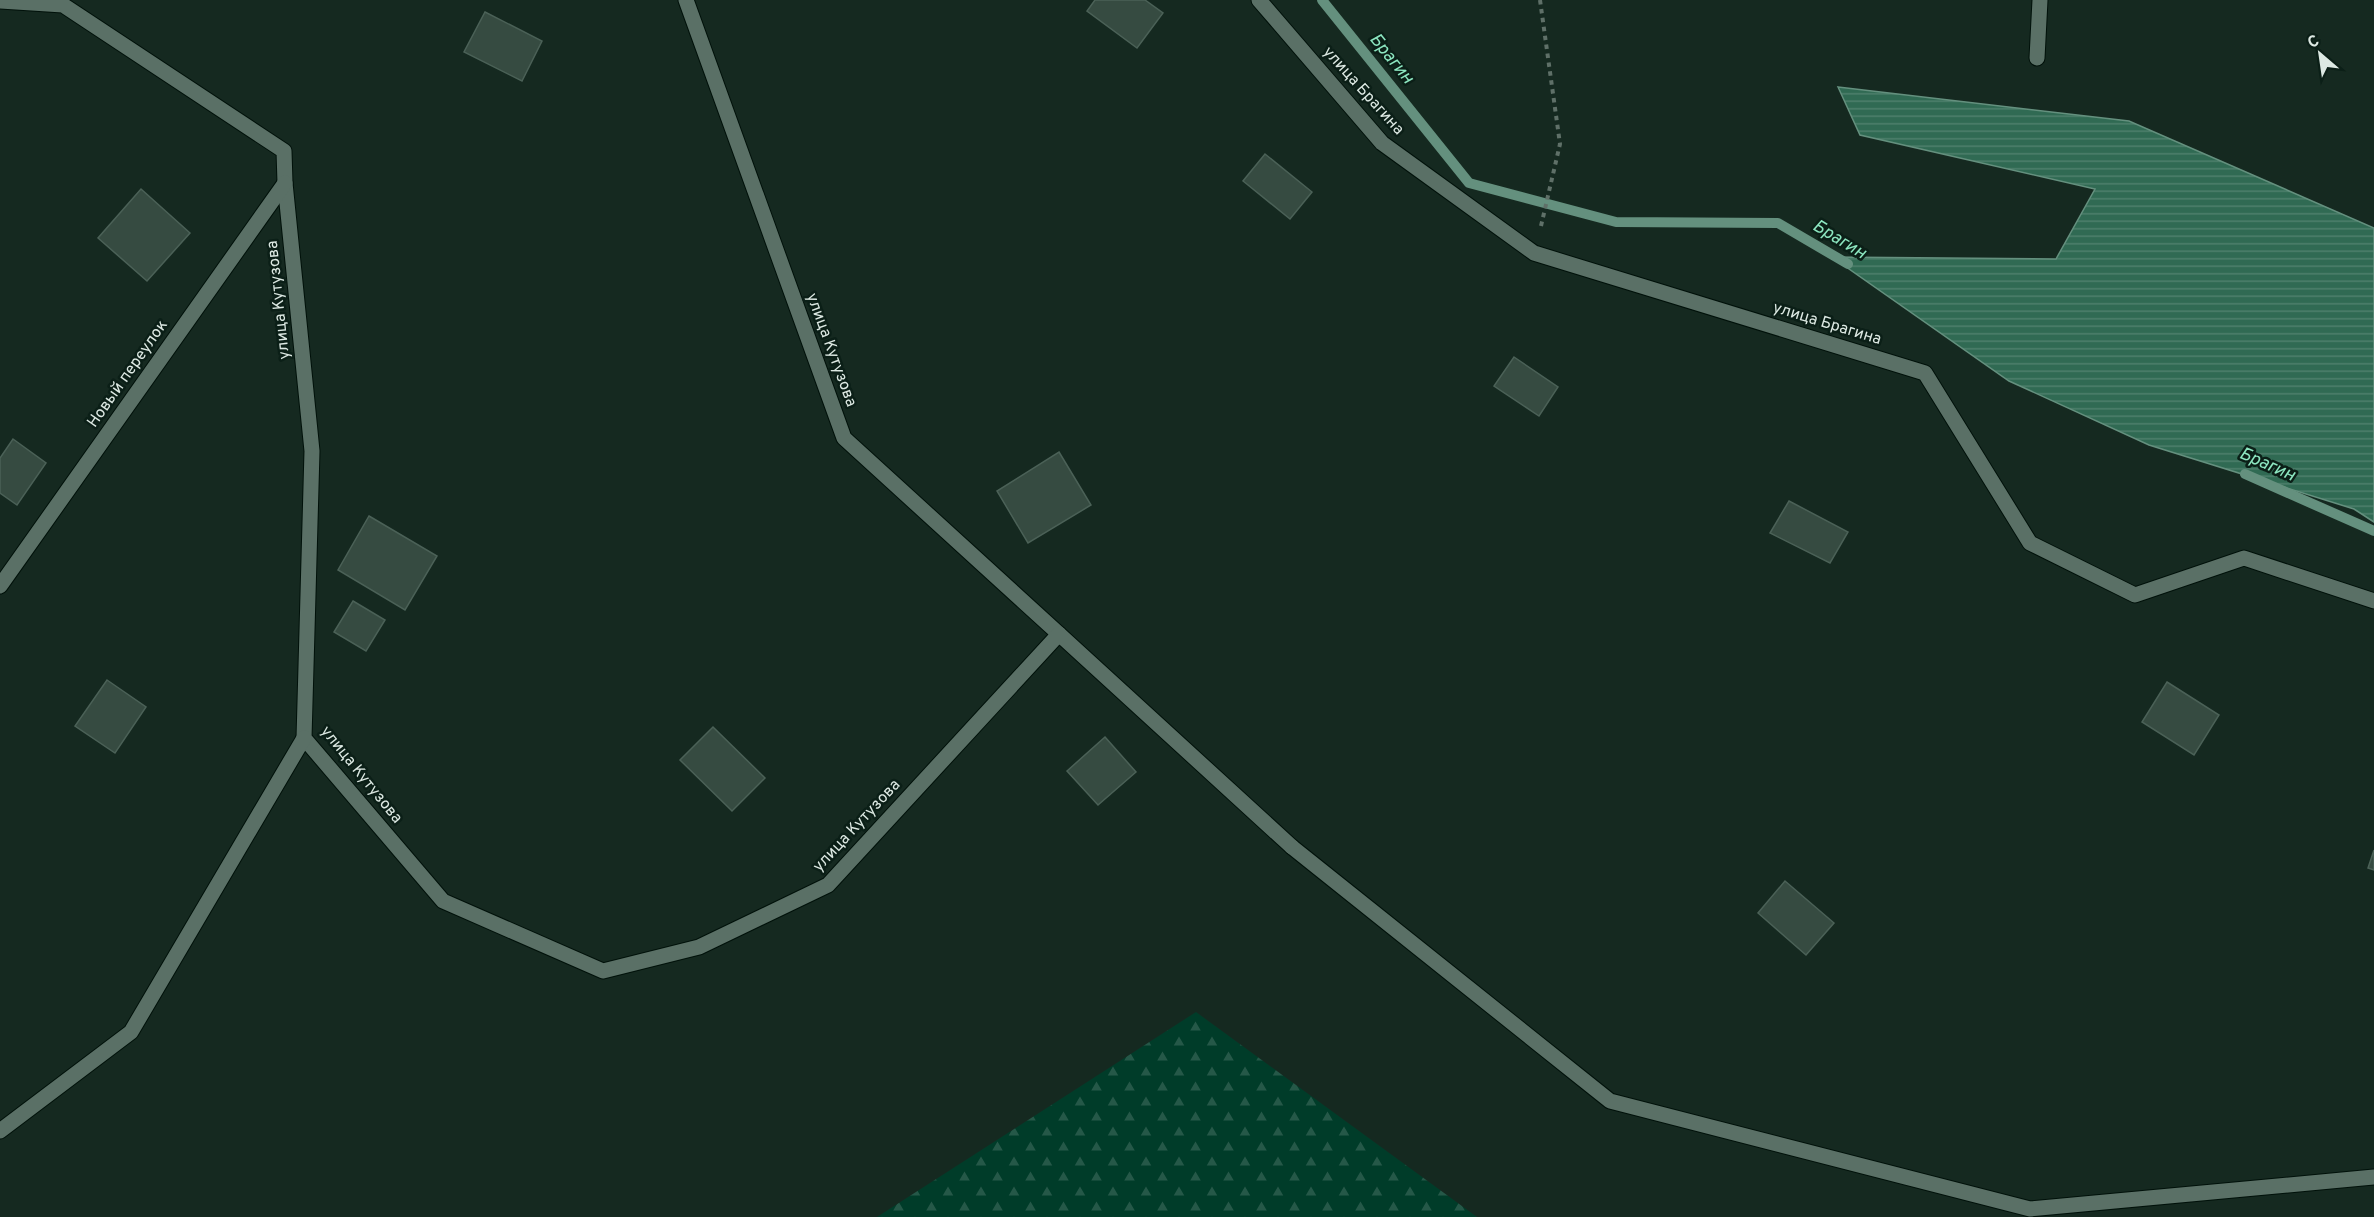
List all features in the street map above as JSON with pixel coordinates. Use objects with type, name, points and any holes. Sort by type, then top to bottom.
[{"type":"street","name":"улица Кутузова","points":[[686,0],[844,438],[1292,847],[1610,1101],[2030,1209],[2374,1177]]},
{"type":"street","name":"улица Брагина","points":[[1259,0],[1382,143],[1534,253],[1925,373],[2030,543],[2135,595],[2244,558],[2374,601]]},
{"type":"street","points":[[2037,58],[2040,0]]},
{"type":"street","name":"улица Кутузова","points":[[0,1],[63,5],[284,151],[285,183],[312,451],[304,738],[443,901],[603,971],[699,947],[828,885],[1059,634]]},
{"type":"street","name":"Новый переулок","points":[[0,586],[285,183]]},
{"type":"street","points":[[0,1131],[131,1032],[304,738]]},
{"type":"path","points":[[1540,0],[1560,144],[1542,222]]},
{"type":"green space","points":[[1196,1012],[1477,1217],[877,1217]]},
{"type":"water","points":[[1838,87],[2129,121],[2374,228],[2374,522],[2354,509],[2149,445],[2009,381],[1832,257],[2056,259],[2095,189],[1860,135]]},
{"type":"building","points":[[1095,0],[1145,0],[1163,13],[1137,48],[1087,11]]},
{"type":"building","points":[[485,12],[542,41],[522,81],[464,52]]},
{"type":"building","points":[[1265,154],[1312,192],[1290,219],[1243,181]]},
{"type":"building","points":[[141,189],[190,233],[147,281],[98,238]]},
{"type":"building","points":[[1514,357],[1558,387],[1539,416],[1494,386]]},
{"type":"building","points":[[13,439],[46,463],[17,505],[0,493],[0,458]]},
{"type":"building","points":[[1059,452],[1091,505],[1028,543],[997,491]]},
{"type":"building","points":[[1789,501],[1848,532],[1830,563],[1770,533]]},
{"type":"building","points":[[369,516],[437,556],[405,610],[338,570]]},
{"type":"building","points":[[353,601],[385,620],[366,651],[334,632]]},
{"type":"building","points":[[107,680],[146,707],[115,753],[75,726]]},
{"type":"building","points":[[2167,682],[2219,715],[2194,755],[2142,722]]},
{"type":"building","points":[[713,727],[765,778],[732,811],[680,760]]},
{"type":"building","points":[[1105,737],[1136,772],[1098,805],[1067,771]]},
{"type":"building","points":[[2374,850],[2374,870],[2368,868]]},
{"type":"building","points":[[1785,881],[1834,923],[1806,955],[1758,913]]},
{"type":"waterway","name":"Брагин","points":[[1322,0],[1469,183],[1616,222],[1778,223],[1848,264]]},
{"type":"waterway","name":"Брагин","points":[[2245,474],[2374,531]]}]
